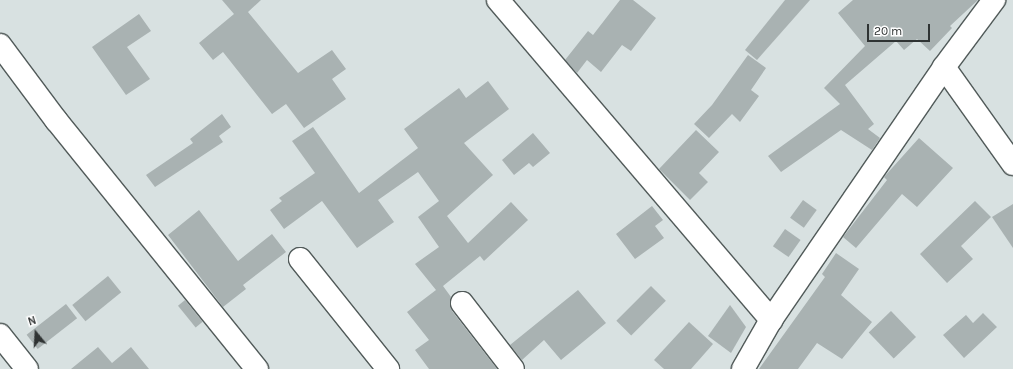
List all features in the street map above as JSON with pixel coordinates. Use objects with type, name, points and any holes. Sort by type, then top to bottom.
[{"type":"street","points":[[498,0],[771,320]]},
{"type":"street","points":[[742,369],[771,320],[944,67],[994,0]]},
{"type":"street","points":[[0,45],[56,120],[257,369]]},
{"type":"street","points":[[944,67],[1013,164]]},
{"type":"street","points":[[300,259],[388,369]]},
{"type":"street","points":[[462,303],[513,369]]},
{"type":"street","points":[[0,335],[27,369]]},
{"type":"building","points":[[222,0],[261,0],[248,12],[298,73],[332,50],[346,69],[332,79],[346,99],[304,128],[286,104],[272,114],[223,52],[213,60],[199,43],[234,14]]},
{"type":"building","points":[[620,0],[633,0],[656,18],[631,51],[622,45],[601,72],[587,60],[577,73],[565,60],[588,31],[593,35]]},
{"type":"building","points":[[785,0],[810,0],[757,60],[745,50]]},
{"type":"building","points":[[853,0],[978,0],[950,26],[952,28],[930,51],[917,39],[904,50],[896,41],[845,85],[874,124],[868,129],[880,138],[872,150],[841,130],[781,172],[768,156],[840,104],[824,88],[865,46],[838,13]]},
{"type":"building","points":[[139,14],[151,31],[127,47],[150,79],[126,95],[92,47]]},
{"type":"building","points":[[748,55],[766,68],[751,90],[759,96],[740,122],[732,114],[709,138],[694,124],[712,105]]},
{"type":"building","points":[[488,81],[509,109],[464,143],[493,175],[447,216],[468,243],[511,202],[528,220],[484,261],[480,256],[443,286],[451,297],[452,311],[497,369],[429,369],[415,350],[429,340],[407,312],[436,290],[415,264],[439,247],[418,217],[439,201],[418,172],[378,200],[394,222],[357,248],[322,201],[284,229],[270,210],[282,201],[279,198],[315,173],[292,141],[313,127],[359,193],[418,148],[404,129],[459,88],[466,98]]},
{"type":"building","points":[[222,114],[231,127],[219,136],[223,142],[155,187],[146,175],[193,143],[190,139]]},
{"type":"building","points":[[696,130],[719,152],[699,173],[708,182],[690,200],[659,169]]},
{"type":"building","points":[[533,133],[550,153],[533,167],[529,163],[514,175],[502,160]]},
{"type":"building","points":[[919,138],[953,168],[917,207],[902,194],[856,248],[843,237],[887,180],[884,177]]},
{"type":"building","points":[[803,200],[817,210],[804,228],[790,218]]},
{"type":"building","points":[[975,201],[991,217],[961,246],[973,259],[947,283],[920,254]]},
{"type":"building","points":[[1013,204],[1013,248],[992,217]]},
{"type":"building","points":[[652,206],[663,220],[655,226],[664,238],[635,259],[616,234]]},
{"type":"building","points":[[199,210],[238,261],[272,234],[286,252],[243,285],[246,289],[223,307],[168,235]]},
{"type":"building","points":[[785,229],[801,240],[789,257],[773,246]]},
{"type":"building","points":[[836,253],[859,269],[841,295],[872,322],[842,359],[817,343],[798,369],[759,369],[825,277],[822,274]]},
{"type":"building","points":[[108,276],[121,292],[85,321],[72,305]]},
{"type":"building","points":[[651,286],[666,301],[631,335],[616,321]]},
{"type":"building","points":[[578,290],[606,323],[561,360],[544,340],[522,360],[510,345]]},
{"type":"building","points":[[185,300],[203,322],[196,327],[178,306]]},
{"type":"building","points":[[66,304],[77,318],[38,349],[27,335]]},
{"type":"building","points":[[730,305],[746,327],[731,353],[708,336]]},
{"type":"building","points":[[891,311],[916,337],[894,358],[869,333]]},
{"type":"building","points":[[983,313],[997,327],[964,358],[943,335],[966,315],[973,323]]},
{"type":"building","points":[[689,322],[713,344],[691,369],[664,369],[654,360]]},
{"type":"building","points":[[98,347],[112,363],[131,347],[149,369],[71,369]]}]
